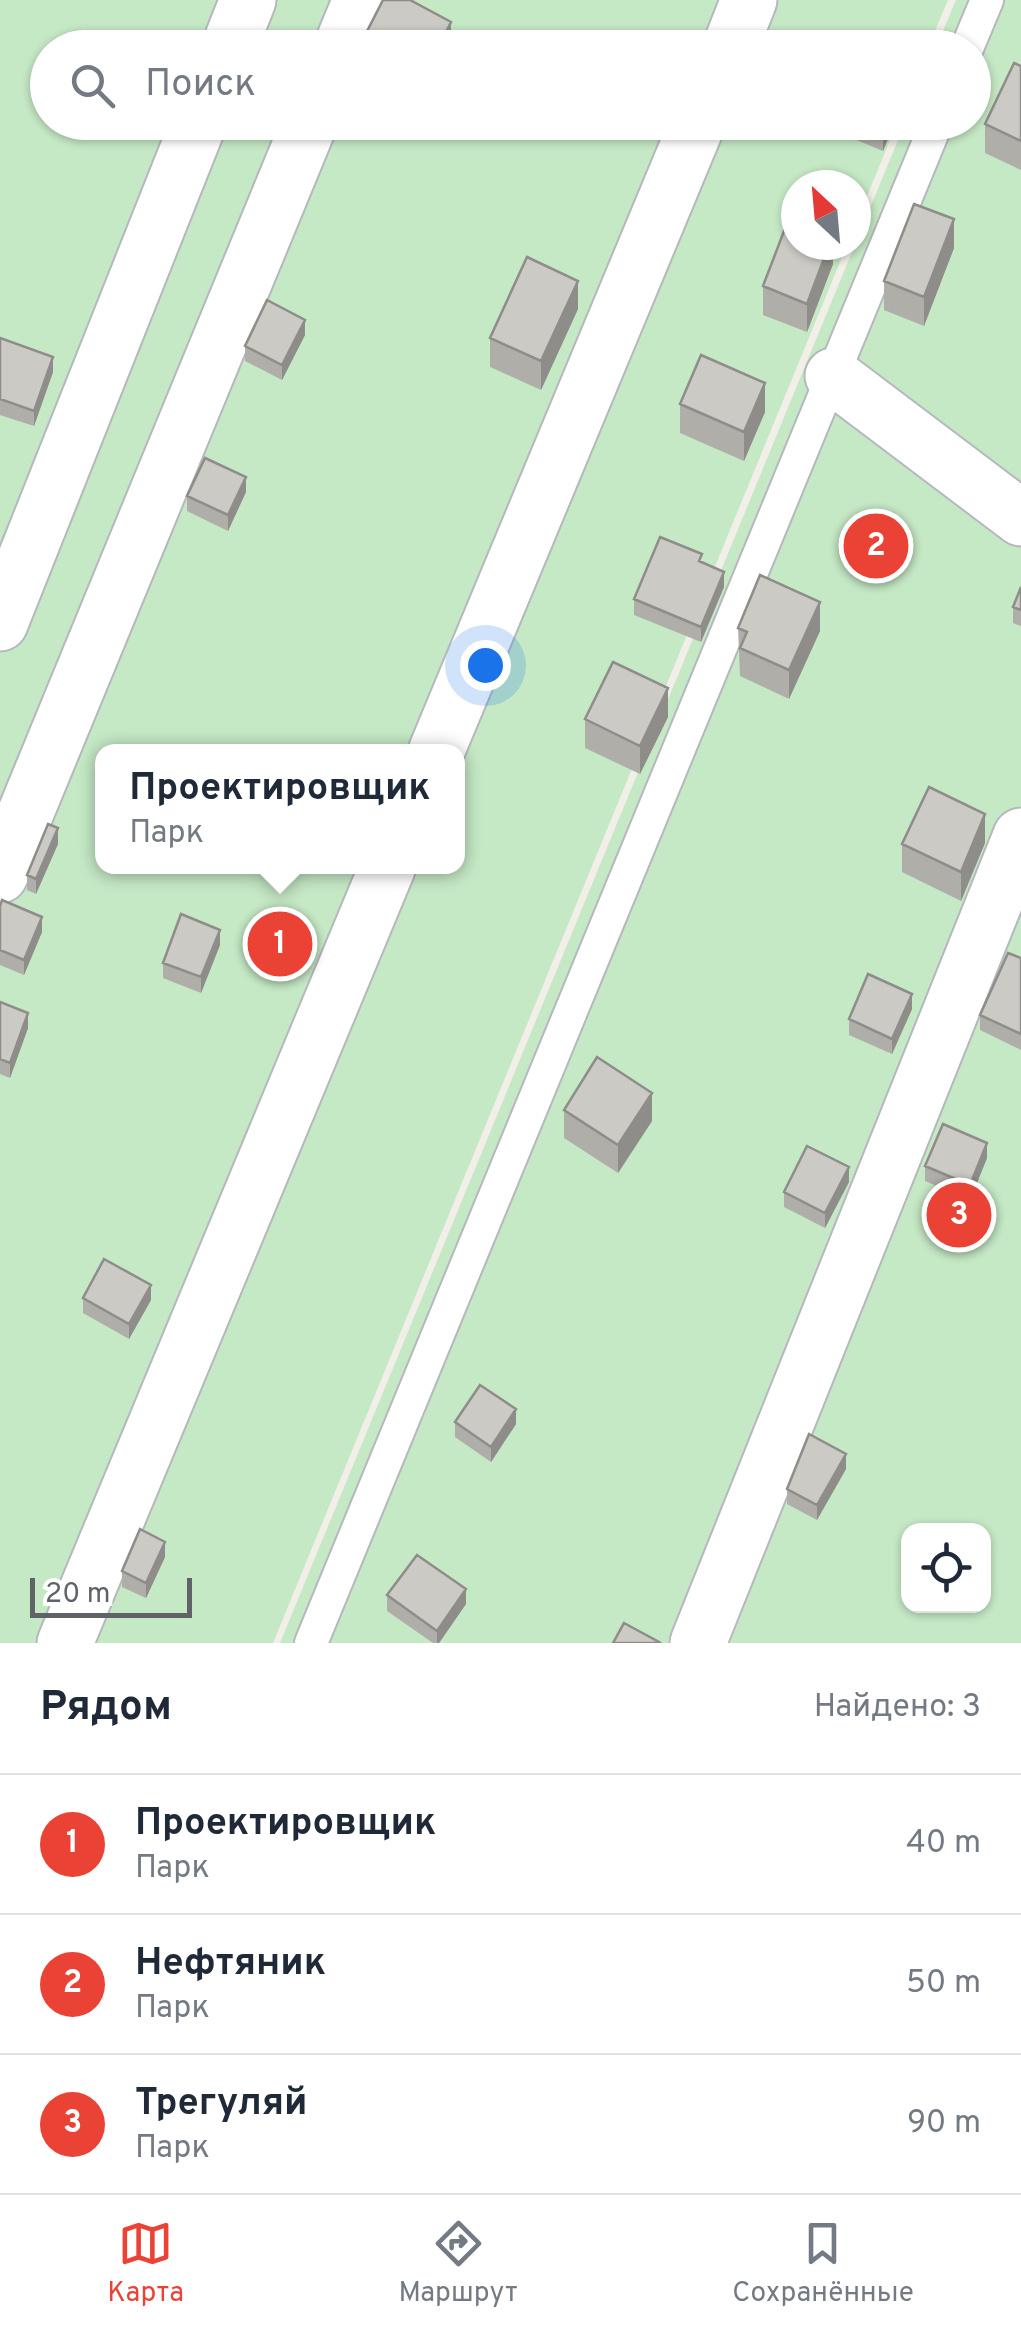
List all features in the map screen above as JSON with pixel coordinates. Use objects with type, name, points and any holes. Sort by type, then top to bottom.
[{"type":"street","points":[[236,30],[248,0]]},
{"type":"street","points":[[348,30],[361,0]]},
{"type":"street","points":[[737,30],[749,0]]},
{"type":"street","points":[[0,623],[192,140]]},
{"type":"street","points":[[0,875],[303,140]]},
{"type":"street","points":[[439,744],[691,140]]},
{"type":"street","points":[[833,376],[1021,518]]},
{"type":"street","points":[[698,1643],[1021,836]]},
{"type":"street","points":[[65,1643],[385,874]]},
{"type":"lane","points":[[975,30],[987,0]]},
{"type":"lane","points":[[311,1643],[930,140]]},
{"type":"green space","points":[[0,0],[948,0],[935,30],[30,30],[30,140],[890,140],[871,186],[871,170],[781,170],[781,260],[841,260],[273,1643],[0,1643]]},
{"type":"green space","points":[[956,0],[1021,0],[1021,848],[714,1643],[280,1643],[849,260],[871,260],[871,206],[898,140],[991,140],[991,30],[943,30]]},
{"type":"green space","points":[[1021,900],[1021,1643],[730,1643]]},
{"type":"building","points":[[383,0],[410,0],[451,22],[447,30],[368,30]]},
{"type":"building","points":[[1014,63],[1021,66],[1021,141],[991,127],[991,111]]},
{"type":"building","points":[[914,204],[954,219],[924,297],[884,281]]},
{"type":"building","points":[[781,239],[781,260],[823,260],[807,304],[763,286]]},
{"type":"building","points":[[527,257],[578,281],[541,361],[490,338]]},
{"type":"building","points":[[267,300],[305,320],[282,365],[245,346]]},
{"type":"building","points":[[0,338],[53,357],[34,411],[0,399]]},
{"type":"building","points":[[701,355],[765,383],[744,432],[680,404]]},
{"type":"building","points":[[205,458],[246,477],[228,515],[187,496]]},
{"type":"building","points":[[660,537],[702,554],[699,561],[724,572],[701,627],[634,599]]},
{"type":"building","points":[[760,575],[820,602],[789,670],[740,648],[747,632],[738,628]]},
{"type":"building","points":[[1021,587],[1021,610],[1013,607]]},
{"type":"building","points":[[613,662],[668,688],[640,746],[585,719]]},
{"type":"building","points":[[929,787],[985,814],[961,872],[902,844]]},
{"type":"building","points":[[48,824],[58,828],[36,879],[27,875]]},
{"type":"building","points":[[2,900],[42,917],[24,960],[0,950]]},
{"type":"building","points":[[181,914],[220,930],[201,977],[163,963]]},
{"type":"building","points":[[1008,953],[1021,958],[1021,1034],[980,1015]]},
{"type":"building","points":[[868,974],[912,994],[892,1039],[849,1019]]},
{"type":"building","points":[[0,1002],[28,1013],[10,1063],[0,1059]]},
{"type":"building","points":[[597,1057],[652,1093],[618,1145],[564,1110]]},
{"type":"building","points":[[943,1124],[987,1143],[970,1185],[925,1166]]},
{"type":"building","points":[[807,1146],[849,1167],[825,1213],[784,1192]]},
{"type":"building","points":[[104,1259],[151,1285],[129,1324],[83,1298]]},
{"type":"building","points":[[480,1385],[516,1409],[491,1447],[455,1422]]},
{"type":"building","points":[[809,1434],[846,1454],[817,1505],[787,1489]]},
{"type":"building","points":[[140,1529],[165,1542],[146,1583],[122,1571]]},
{"type":"building","points":[[417,1555],[466,1589],[437,1631],[387,1595]]},
{"type":"building","points":[[624,1623],[661,1643],[613,1643]]},
{"type":"place","name":"Нефтяник","points":[[876,546]]},
{"type":"place","name":"Проектировщик","points":[[280,944]]},
{"type":"place","name":"Трегуляй","points":[[959,1215]]}]
